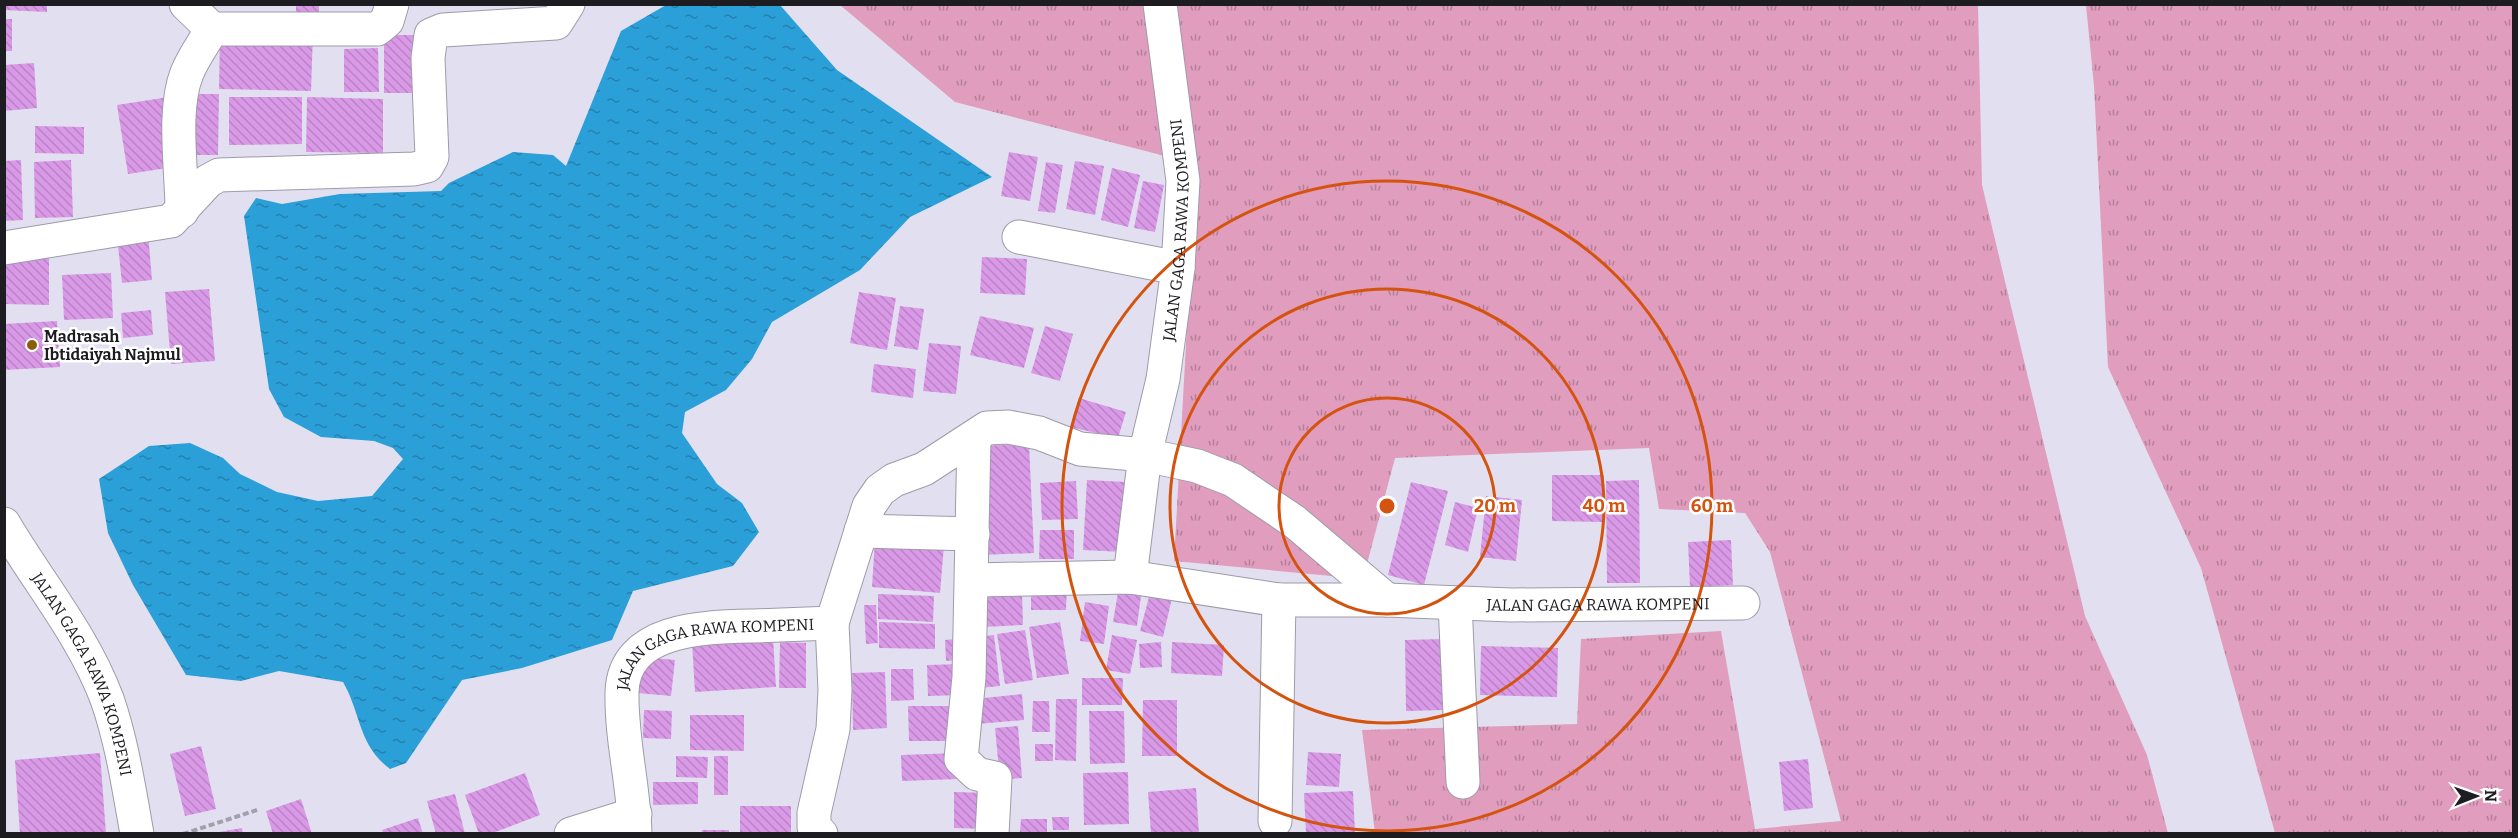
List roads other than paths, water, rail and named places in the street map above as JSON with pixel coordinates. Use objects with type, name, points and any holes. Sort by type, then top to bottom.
[{"type":"street","points":[[186,4],[212,28],[377,29],[387,21],[392,4]]},
{"type":"street","points":[[4,248],[152,226],[171,221],[208,182],[219,175],[414,170],[427,166],[432,157],[428,58],[431,36],[443,30],[556,23],[568,4]]},
{"type":"street","name":"JALAN GAGA RAWA KOMPENI","points":[[1130,577],[1145,455],[1163,379],[1178,268],[1183,181],[1160,4]]},
{"type":"street","points":[[182,211],[178,117],[186,74],[212,28]]},
{"type":"street","points":[[1019,237],[1178,268]]},
{"type":"street","name":"JALAN GAGA RAWA KOMPENI","points":[[821,834],[814,827],[814,813],[833,729],[835,690],[832,623],[868,506],[880,490],[894,480],[924,469],[987,428],[1008,427],[1039,433],[1080,449],[1145,455],[1197,466],[1233,480],[1295,522],[1387,600]]},
{"type":"street","points":[[974,437],[969,677],[961,759],[977,774],[995,778],[992,834]]},
{"type":"street","name":"JALAN GAGA RAWA KOMPENI","points":[[4,524],[69,624],[106,698],[119,741],[137,834]]},
{"type":"street","points":[[861,531],[973,534]]},
{"type":"street","name":"JALAN GAGA RAWA KOMPENI","points":[[972,580],[1130,577],[1279,600],[1387,600],[1455,603],[1743,603]]},
{"type":"street","points":[[1275,821],[1279,600]]},
{"type":"street","points":[[1455,603],[1463,782]]},
{"type":"street","name":"JALAN GAGA RAWA KOMPENI","points":[[571,834],[635,824],[623,725],[623,681],[632,660],[649,645],[685,630],[832,623]]},
{"type":"water","points":[[666,5],[780,5],[837,70],[992,177],[910,217],[860,270],[772,322],[752,359],[726,390],[685,412],[682,433],[717,484],[742,503],[759,532],[733,566],[633,591],[612,640],[522,668],[462,680],[406,763],[390,769],[372,750],[366,739],[343,682],[279,671],[241,681],[186,675],[133,585],[108,533],[99,479],[149,446],[190,443],[223,458],[240,474],[277,492],[318,501],[372,496],[403,459],[393,448],[374,441],[321,437],[284,417],[269,389],[244,216],[256,198],[282,204],[340,194],[441,191],[449,183],[513,152],[553,155],[566,166],[621,31]]},
{"type":"place","name":"Madrasah Ibtidaiyah Najmul","points":[[32,345]]}]
